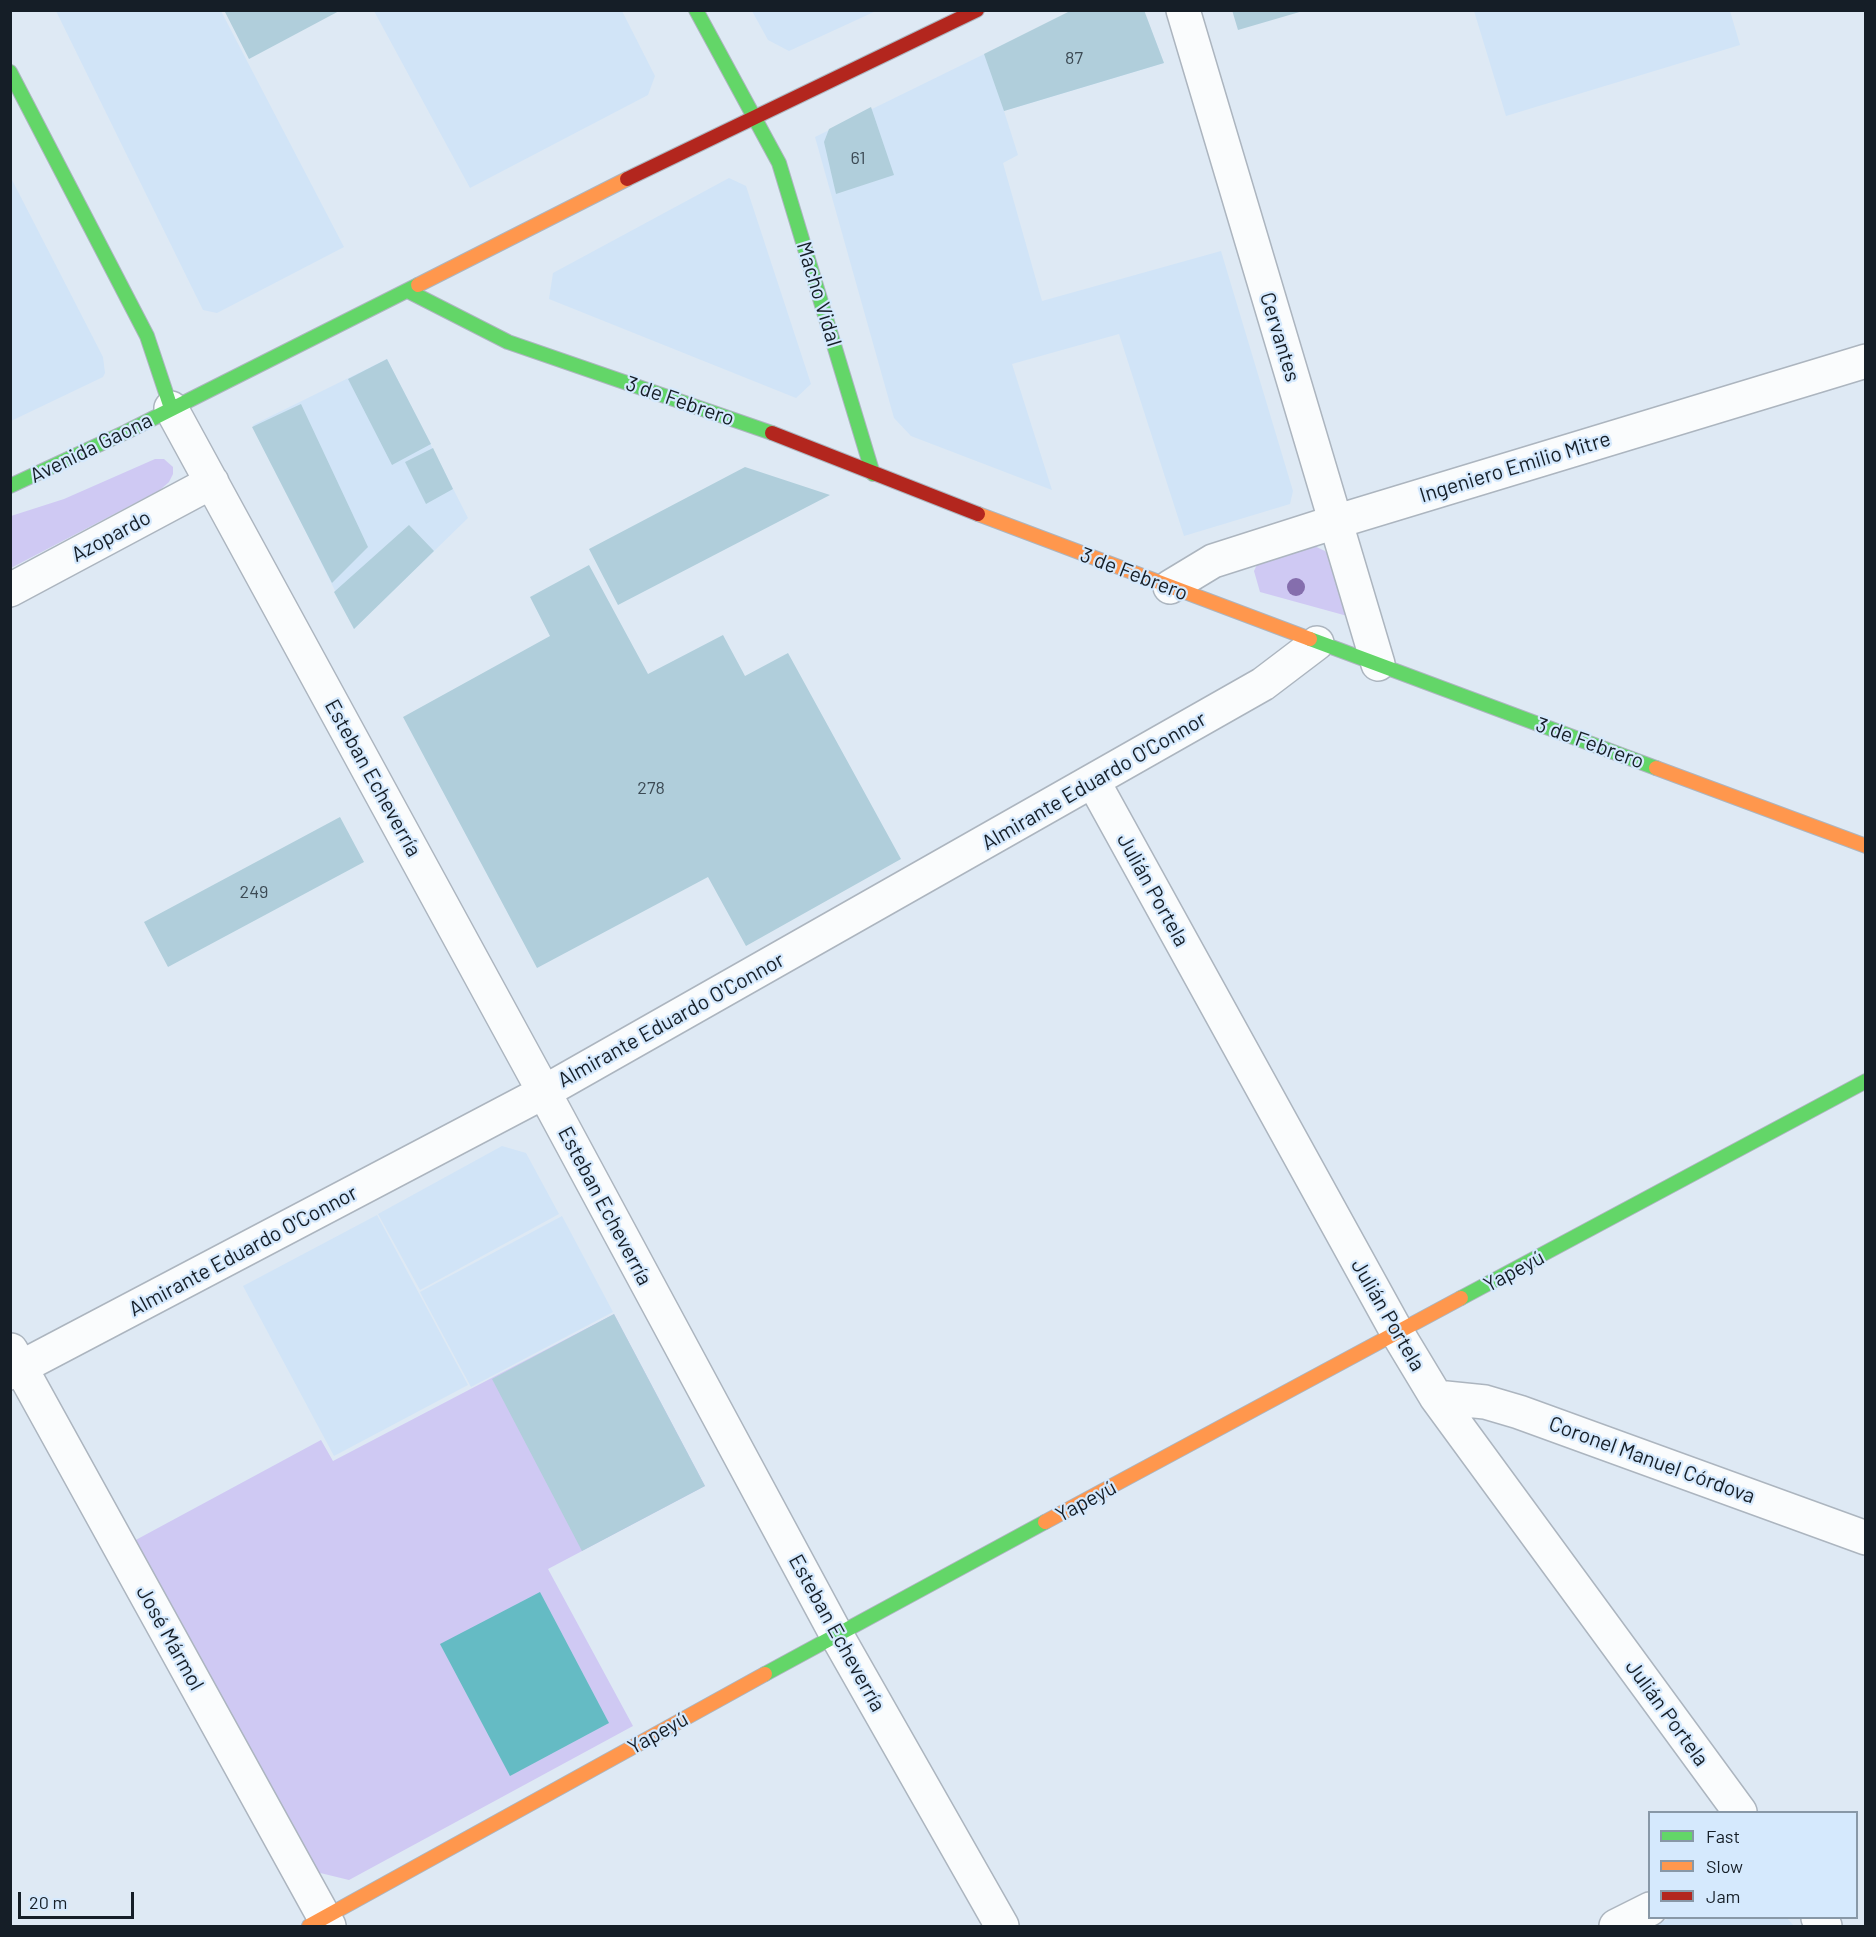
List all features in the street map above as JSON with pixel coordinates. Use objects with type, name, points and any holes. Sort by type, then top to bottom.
[{"type":"main road","name":"Macho Vidal","points":[[696,10],[778,163],[873,474]]},
{"type":"main road","name":"Avenida Gaona","points":[[10,486],[126,432],[669,158],[976,10]]},
{"type":"main road","points":[[10,72],[18,106],[147,336],[171,408]]},
{"type":"main road","name":"3 de Febrero","points":[[408,291],[508,342],[781,436],[873,474],[1170,588],[1866,846]]},
{"type":"main road","name":"Yapeyú","points":[[321,1924],[836,1634],[1866,1081]]},
{"type":"street","name":"Cervantes","points":[[1183,10],[1378,664]]},
{"type":"street","name":"Ingeniero Emilio Mitre","points":[[1170,588],[1213,561],[1866,361]]},
{"type":"street","name":"Esteban Echeverría","points":[[171,408],[836,1634],[1002,1926]]},
{"type":"street","name":"Azopardo","points":[[10,590],[212,482]]},
{"type":"street","name":"Almirante Eduardo O'Connor","points":[[14,1363],[544,1092],[1263,684],[1317,643]]},
{"type":"street","name":"Julián Portela","points":[[1093,781],[1398,1334],[1436,1397],[1739,1811]]},
{"type":"street","name":"José Mármol","points":[[14,1363],[321,1924]]},
{"type":"street","name":"Coronel Manuel Córdova","points":[[1436,1397],[1485,1402],[1519,1412],[1866,1538]]},
{"type":"street","points":[[1616,1926],[1648,1910]]},
{"type":"shaded area","points":[[56,11],[221,11],[344,247],[217,313],[203,310]]},
{"type":"shaded area","points":[[374,11],[622,11],[655,76],[648,95],[470,188]]},
{"type":"shaded area","points":[[752,11],[876,11],[789,51],[768,40]]},
{"type":"shaded area","points":[[1072,11],[1144,11],[1164,63],[1004,111],[1018,155],[1003,163],[1042,301],[1221,251],[1293,491],[1290,504],[1184,536],[1119,334],[1012,364],[1052,490],[911,436],[894,418],[815,137]]},
{"type":"shaded area","points":[[1474,11],[1730,11],[1740,45],[1506,116]]},
{"type":"shaded area","points":[[10,176],[103,357],[105,373],[103,377],[11,421]]},
{"type":"shaded area","points":[[729,178],[746,186],[811,384],[796,398],[549,299],[553,273]]},
{"type":"shaded area","points":[[387,359],[468,518],[354,629],[253,425]]},
{"type":"shaded area","points":[[155,459],[164,459],[173,467],[173,474],[169,482],[160,490],[11,568],[11,516],[64,499]]},
{"type":"shaded area","points":[[1308,543],[1325,551],[1336,565],[1351,617],[1260,592],[1254,571],[1260,558]]},
{"type":"shaded area","points":[[502,1146],[526,1153],[559,1214],[420,1290],[378,1214]]},
{"type":"shaded area","points":[[377,1215],[468,1385],[334,1456],[243,1286]]},
{"type":"shaded area","points":[[562,1216],[613,1312],[471,1387],[420,1292]]},
{"type":"shaded area","points":[[614,1314],[705,1486],[548,1569],[633,1726],[349,1880],[304,1869],[132,1542],[321,1440],[333,1461]]},
{"type":"shaded area","points":[[1668,1919],[1788,1919],[1794,1926],[1653,1926]]},
{"type":"water","points":[[540,1592],[609,1723],[510,1776],[440,1644]]},
{"type":"building","points":[[224,10],[341,10],[249,59]]},
{"type":"building","points":[[1072,10],[1144,10],[1164,63],[1004,111],[984,54]]},
{"type":"building","points":[[1232,10],[1303,10],[1303,11],[1238,30]]},
{"type":"building","points":[[871,107],[894,175],[836,194],[824,142],[829,129]]},
{"type":"building","points":[[387,359],[431,444],[392,465],[348,379]]},
{"type":"building","points":[[301,404],[368,547],[332,583],[252,427]]},
{"type":"building","points":[[433,448],[453,489],[426,504],[405,462]]},
{"type":"building","points":[[745,467],[830,495],[618,605],[589,549]]},
{"type":"building","points":[[409,525],[434,551],[354,629],[334,592]]},
{"type":"building","points":[[589,565],[648,674],[723,635],[745,676],[788,653],[901,859],[746,946],[708,877],[537,968],[403,717],[550,636],[530,597]]},
{"type":"building","points":[[340,817],[364,862],[168,967],[144,922]]},
{"type":"building","points":[[614,1314],[705,1486],[582,1551],[492,1379]]},
{"type":"traffic: fast","points":[[696,10],[779,163],[873,474]]},
{"type":"traffic: fast","points":[[10,72],[147,336],[171,408]]},
{"type":"traffic: fast","points":[[10,486],[126,432],[418,285]]},
{"type":"traffic: fast","points":[[408,291],[508,342],[772,433]]},
{"type":"traffic: fast","points":[[1310,639],[1656,768]]},
{"type":"traffic: fast","points":[[1461,1298],[1866,1081]]},
{"type":"traffic: fast","points":[[765,1674],[1045,1522]]},
{"type":"traffic: slow","points":[[418,285],[627,179]]},
{"type":"traffic: slow","points":[[978,514],[1310,639]]},
{"type":"traffic: slow","points":[[1656,768],[1866,846]]},
{"type":"traffic: slow","points":[[1045,1522],[1461,1298]]},
{"type":"traffic: slow","points":[[309,1926],[765,1674]]},
{"type":"traffic: jam","points":[[627,179],[977,10]]},
{"type":"traffic: jam","points":[[772,433],[978,514]]}]
